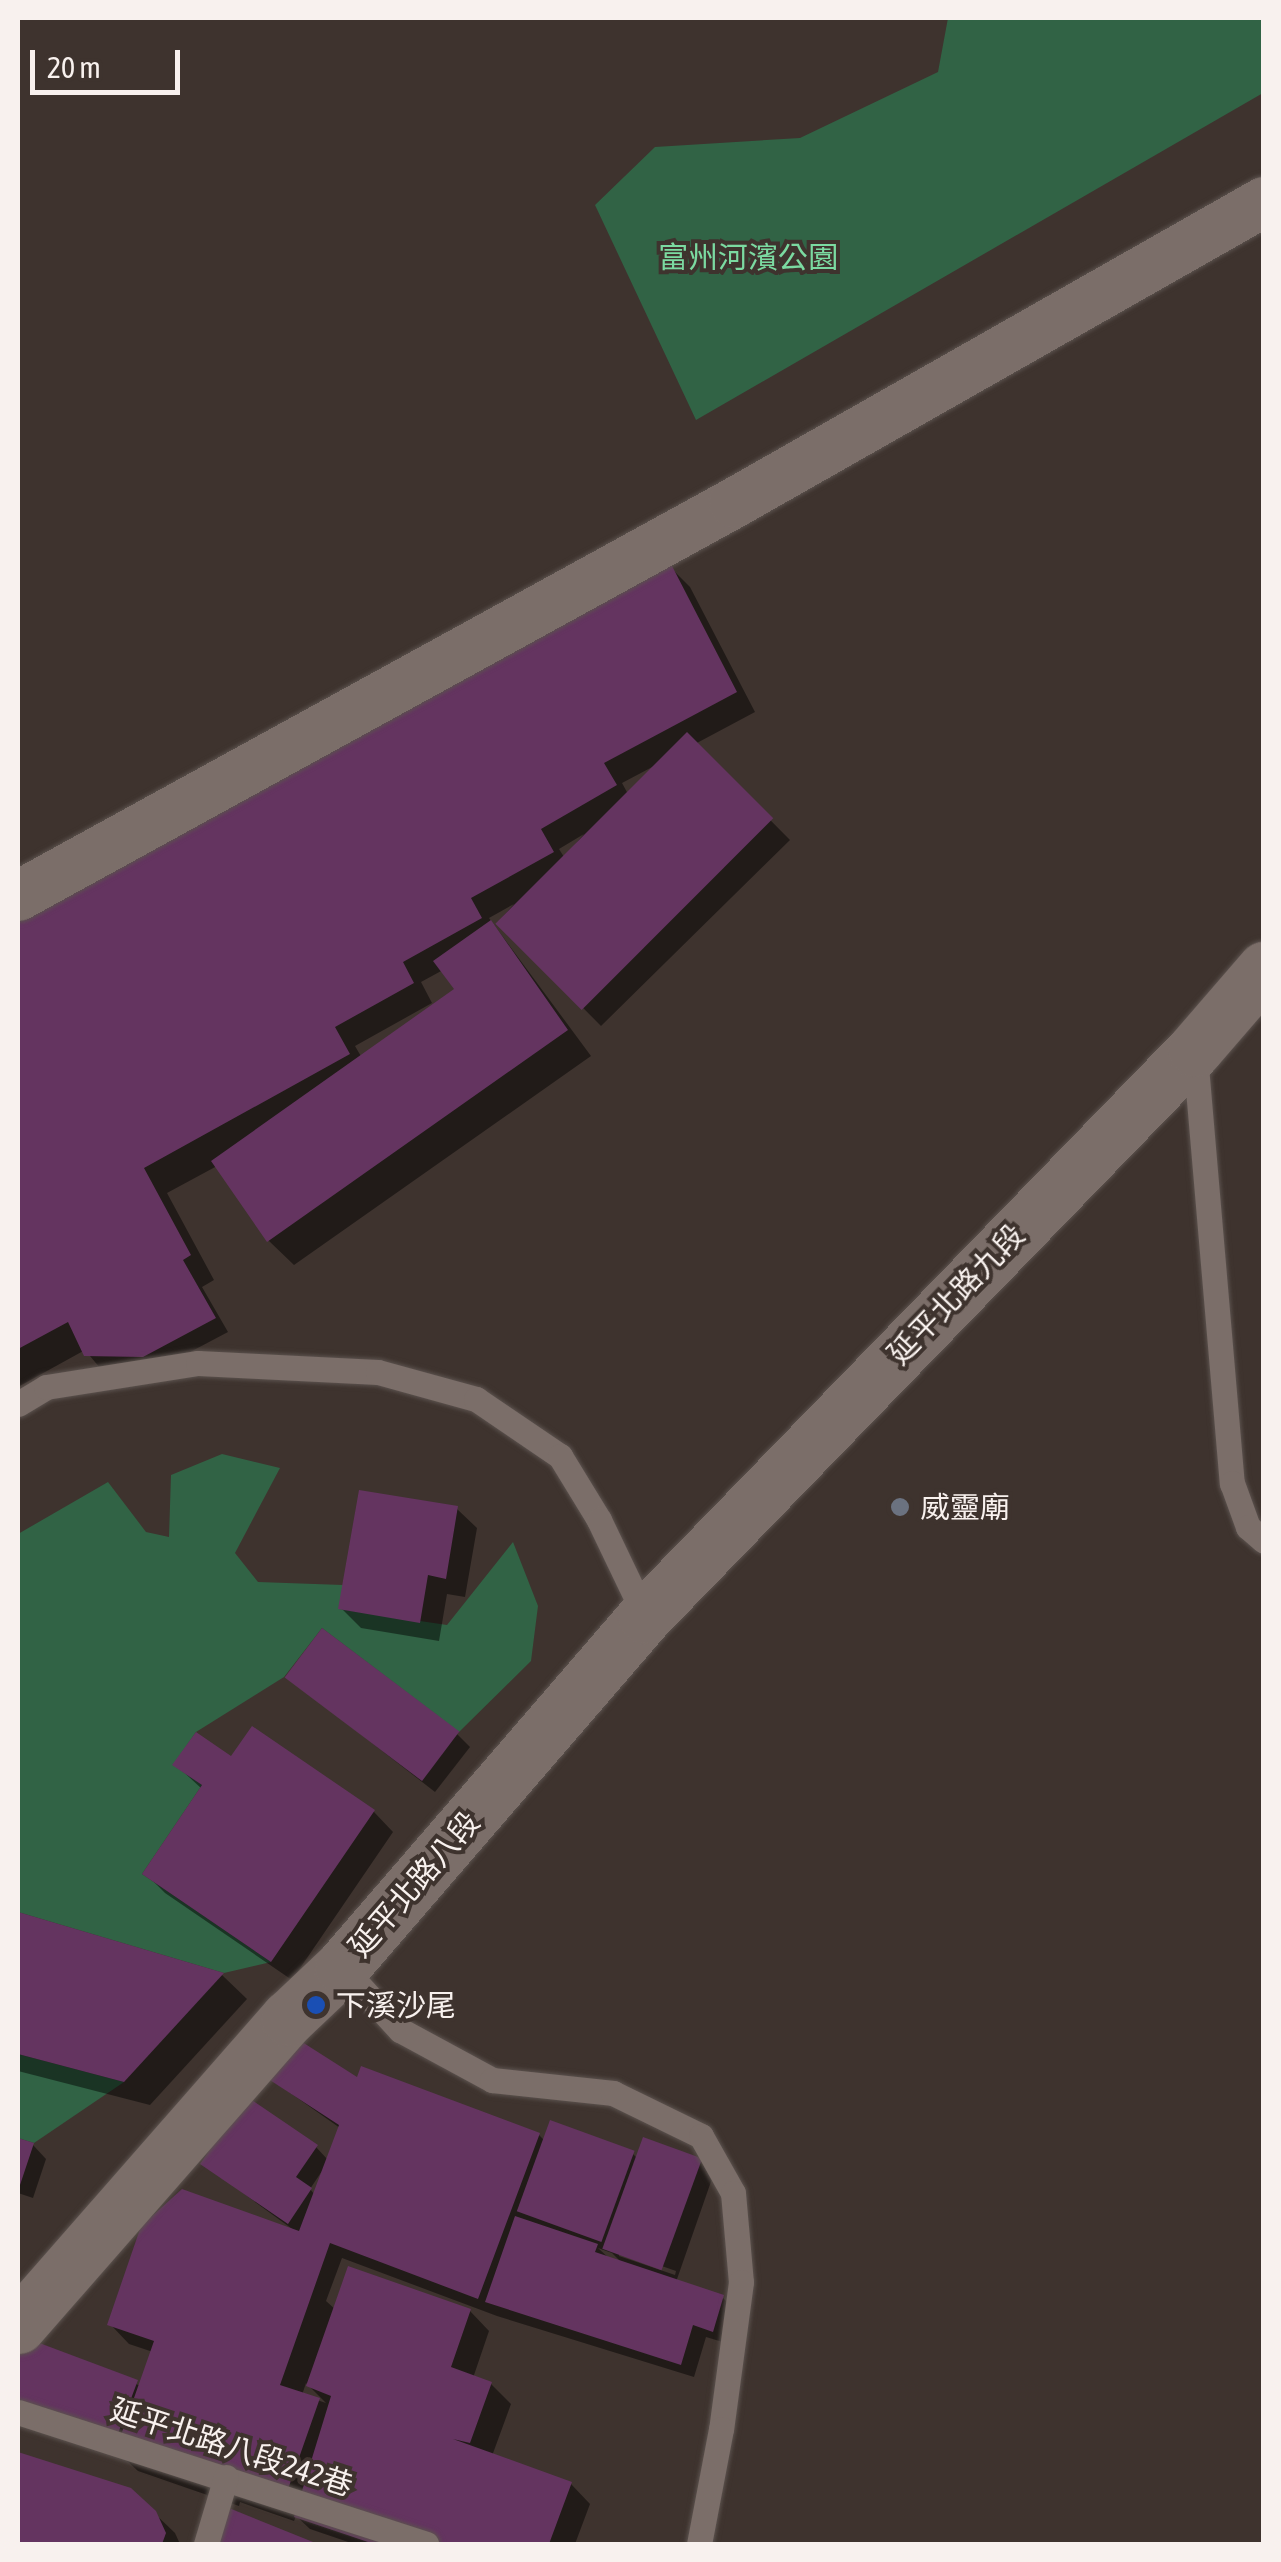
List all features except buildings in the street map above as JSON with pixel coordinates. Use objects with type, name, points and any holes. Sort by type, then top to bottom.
[{"type":"street","points":[[18,896],[734,504],[1264,202]]},
{"type":"street","name":"延平北路九段","points":[[645,1616],[1195,1049],[1264,970]]},
{"type":"street","name":"延平北路八段","points":[[18,2326],[288,2018],[342,1968],[645,1616]]},
{"type":"lane","points":[[1195,1049],[1232,1483],[1248,1527],[1264,1541]]},
{"type":"lane","points":[[18,1404],[46,1387],[198,1362],[378,1372],[476,1400],[560,1456],[600,1520],[645,1616]]},
{"type":"lane","points":[[342,1968],[400,2030],[492,2080],[613,2094],[701,2136],[733,2194],[740,2282],[721,2429],[698,2544]]},
{"type":"lane","name":"延平北路八段242巷","points":[[18,2412],[426,2544]]},
{"type":"lane","points":[[206,2544],[226,2477]]},
{"type":"green space","name":"富州河濱公園","points":[[948,18],[1263,18],[1263,93],[696,420],[595,205],[655,147],[800,138],[938,72]]},
{"type":"green space","points":[[222,1454],[280,1468],[235,1553],[258,1582],[343,1585],[339,1609],[447,1625],[513,1542],[538,1606],[531,1661],[459,1732],[322,1628],[284,1677],[196,1732],[173,1765],[202,1785],[142,1874],[271,1962],[224,1973],[18,1912],[18,1534],[108,1482],[146,1532],[169,1537],[171,1475]]},
{"type":"green space","points":[[18,2054],[124,2082],[34,2143],[18,2138]]},
{"type":"place","name":"威靈廟","points":[[900,1507]]},
{"type":"place","name":"下溪沙尾","points":[[316,2005]]}]
